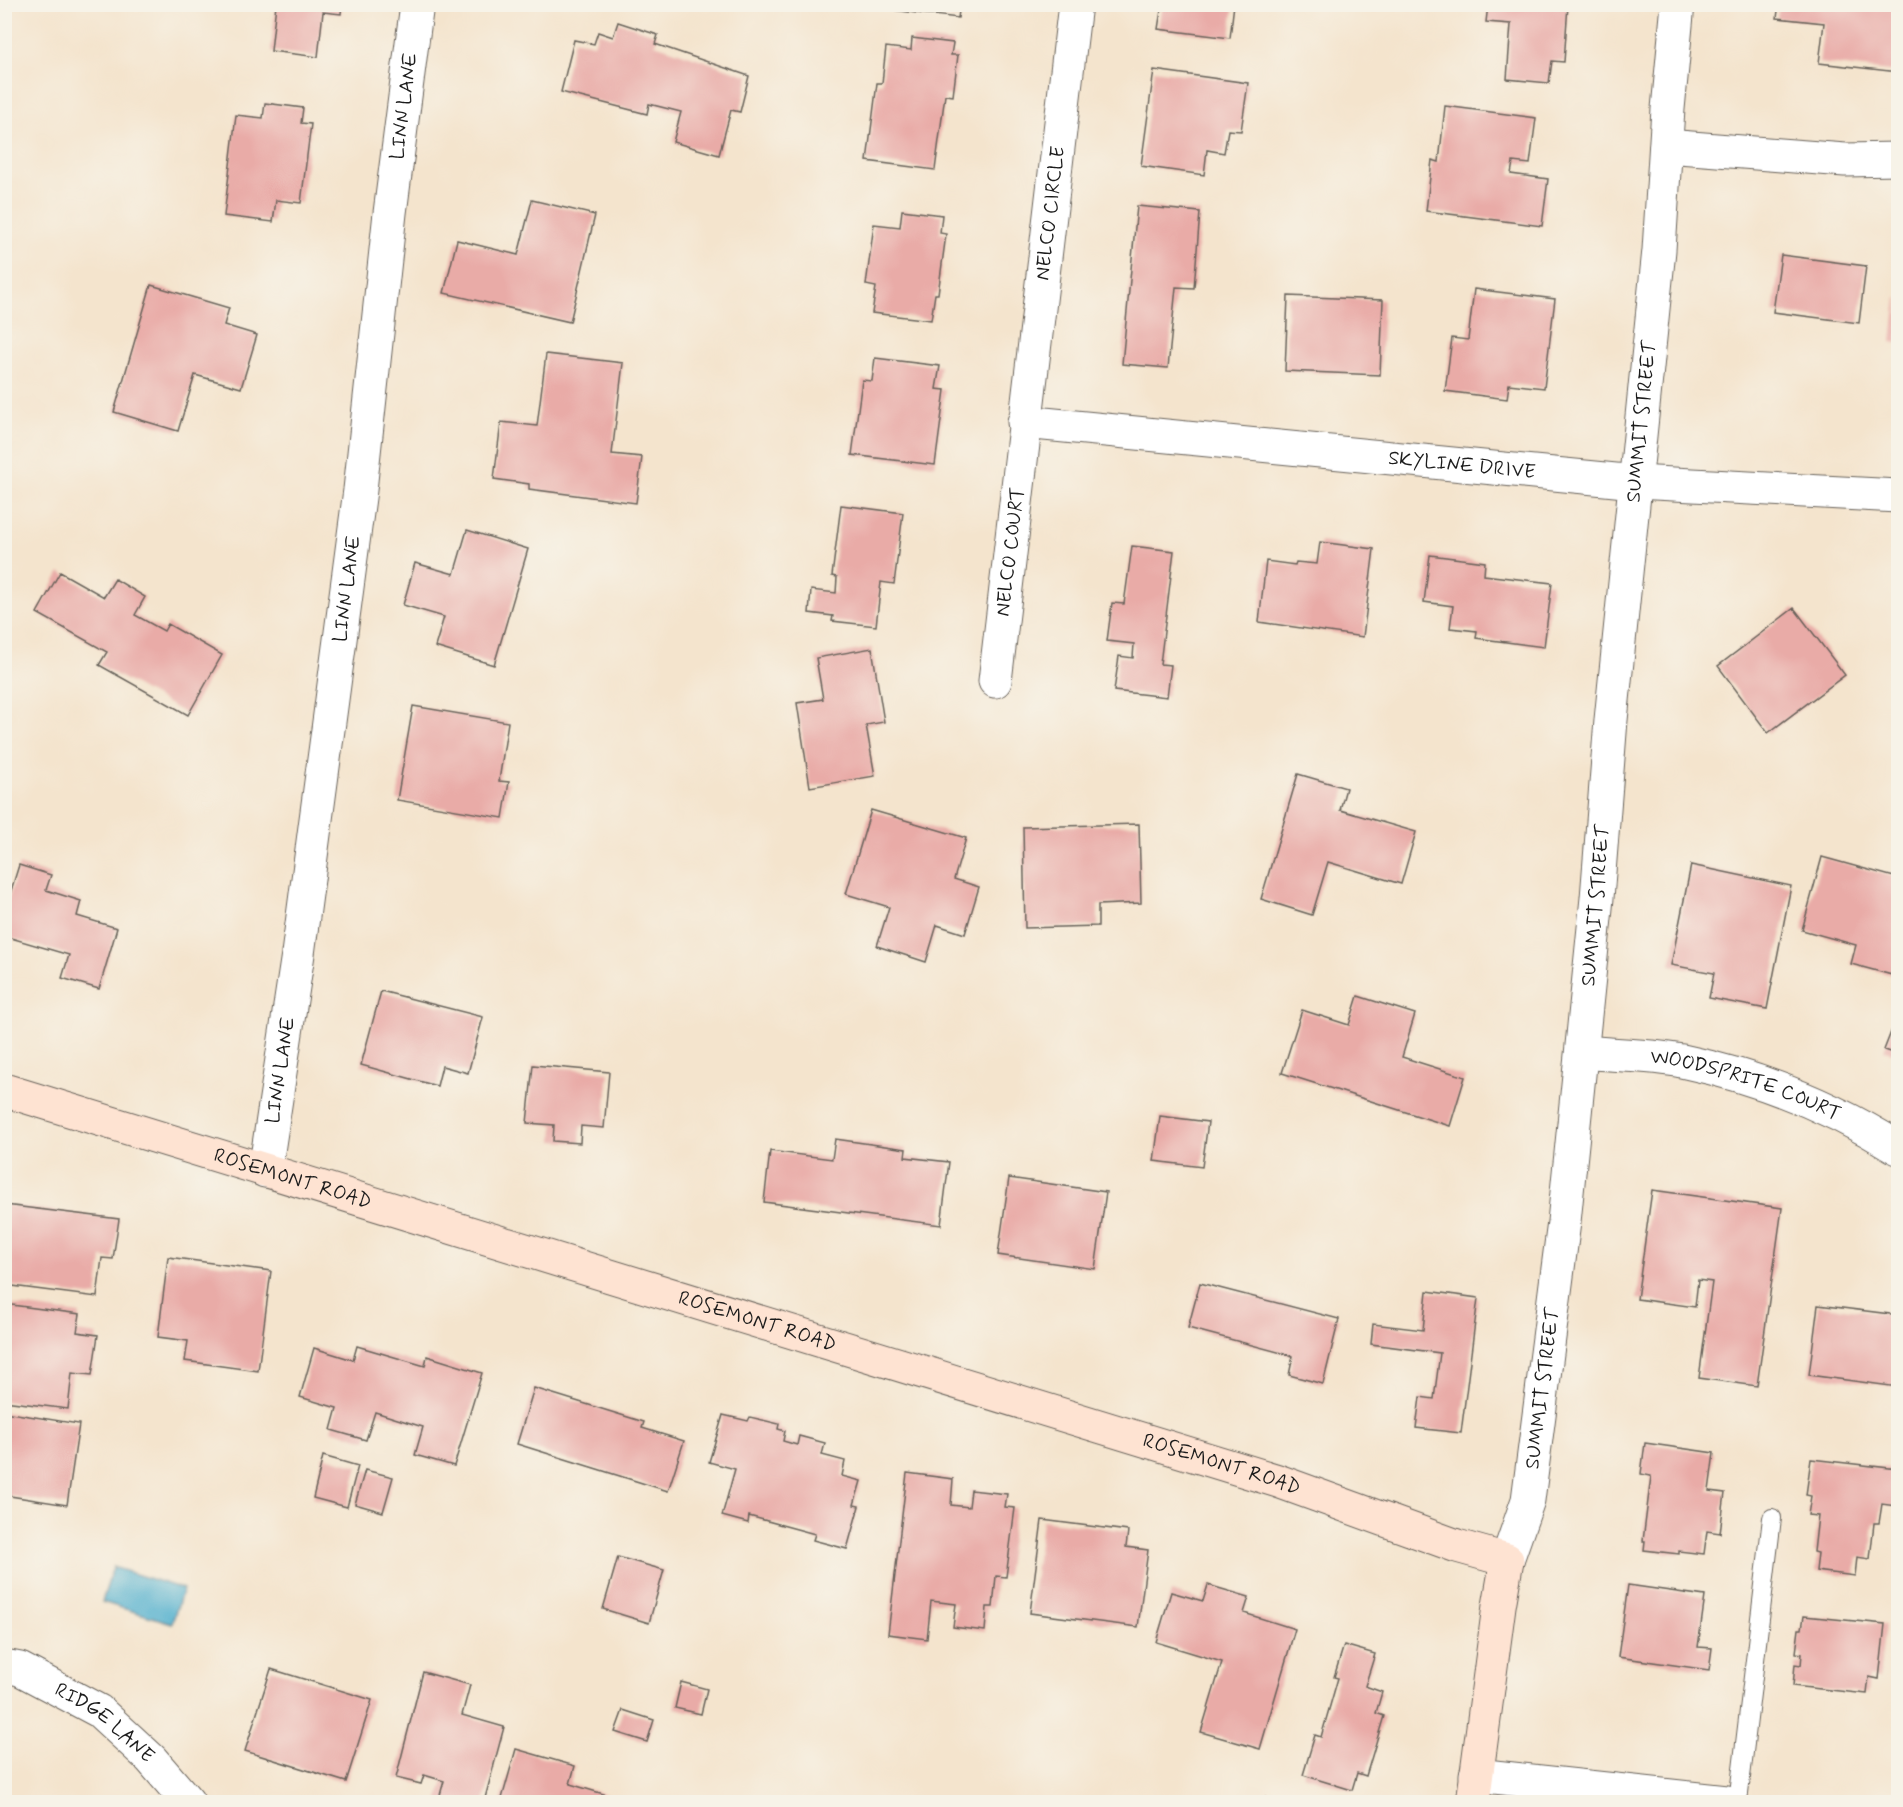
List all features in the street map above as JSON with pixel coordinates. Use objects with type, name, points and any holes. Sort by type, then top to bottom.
[{"type":"main road","name":"ROSEMONT ROAD","points":[[4,1090],[1278,1481],[1457,1546],[1507,1560]]},
{"type":"main road","name":"SUMMIT STREET","points":[[1474,1789],[1507,1560]]},
{"type":"street","name":"LINN LANE","points":[[265,1171],[300,943],[357,514],[390,213],[417,4]]},
{"type":"street","name":"NELCO CIRCLE","points":[[1024,422],[1075,4]]},
{"type":"street","name":"SUMMIT STREET","points":[[1507,1560],[1528,1500],[1582,1052],[1611,720],[1659,250],[1678,4]]},
{"type":"street","points":[[1666,146],[1845,160],[1899,159]]},
{"type":"street","name":"SKYLINE DRIVE","points":[[1024,422],[1635,482],[1899,496]]},
{"type":"street","name":"NELCO COURT","points":[[995,681],[1024,422]]},
{"type":"street","name":"WOODSPRITE COURT","points":[[1582,1052],[1681,1061],[1756,1081],[1827,1110],[1899,1148]]},
{"type":"street","name":"RIDGE LANE","points":[[4,1666],[20,1669],[99,1711],[151,1759],[188,1803]]},
{"type":"street","points":[[1474,1789],[1727,1803]]},
{"type":"lane","points":[[1738,1803],[1772,1518]]},
{"type":"water","points":[[113,1567],[183,1589],[172,1623],[102,1602]]},
{"type":"building","points":[[276,4],[342,4],[341,14],[323,12],[318,57],[271,51]]},
{"type":"building","points":[[886,4],[960,4],[958,18],[885,9]]},
{"type":"building","points":[[1162,4],[1234,4],[1230,38],[1158,29]]},
{"type":"building","points":[[1779,4],[1898,4],[1898,72],[1819,63],[1824,23],[1777,18]]},
{"type":"building","points":[[1488,5],[1568,5],[1564,62],[1552,61],[1549,83],[1507,79],[1511,24],[1486,22]]},
{"type":"building","points":[[618,22],[658,35],[655,44],[749,76],[740,112],[731,110],[719,155],[673,142],[681,112],[649,104],[647,114],[561,92],[574,40],[594,44],[598,32],[613,37]]},
{"type":"building","points":[[912,38],[953,43],[951,55],[958,55],[953,96],[945,95],[935,170],[867,161],[877,83],[882,83],[886,47],[911,50]]},
{"type":"building","points":[[4,55],[10,55],[9,125],[4,125]]},
{"type":"building","points":[[1154,70],[1248,83],[1241,131],[1228,130],[1224,153],[1207,150],[1204,175],[1141,166]]},
{"type":"building","points":[[265,103],[303,108],[301,123],[311,124],[301,203],[276,200],[273,222],[224,216],[236,115],[263,118]]},
{"type":"building","points":[[1445,106],[1536,118],[1530,164],[1513,162],[1511,174],[1548,179],[1542,226],[1426,211],[1432,160],[1439,162]]},
{"type":"building","points":[[532,200],[595,215],[570,322],[444,293],[457,240],[518,255]]},
{"type":"building","points":[[1137,206],[1200,212],[1194,288],[1176,287],[1168,368],[1122,364]]},
{"type":"building","points":[[902,210],[942,215],[940,233],[946,234],[938,294],[935,294],[931,320],[872,313],[876,287],[866,285],[874,224],[900,227]]},
{"type":"building","points":[[1781,255],[1866,266],[1859,323],[1773,312]]},
{"type":"building","points":[[151,285],[229,308],[224,325],[257,335],[241,388],[195,375],[178,431],[114,412]]},
{"type":"building","points":[[1474,289],[1555,299],[1544,388],[1509,384],[1507,399],[1445,391],[1452,338],[1468,340]]},
{"type":"building","points":[[1288,296],[1383,300],[1380,375],[1285,371]]},
{"type":"building","points":[[1898,298],[1898,343],[1892,342]]},
{"type":"building","points":[[546,354],[623,363],[612,454],[642,457],[636,503],[529,489],[529,484],[494,479],[501,422],[537,426]]},
{"type":"building","points":[[875,358],[940,366],[936,389],[945,390],[935,465],[852,455],[862,380],[872,381]]},
{"type":"building","points":[[841,505],[903,513],[894,584],[881,582],[876,626],[832,621],[833,616],[809,613],[811,590],[836,593],[837,577],[832,576]]},
{"type":"building","points":[[467,530],[528,549],[494,665],[435,647],[444,617],[403,605],[415,563],[454,574]]},
{"type":"building","points":[[1320,542],[1374,549],[1363,637],[1259,622],[1266,561],[1295,565],[1296,562],[1317,564]]},
{"type":"building","points":[[1132,546],[1174,551],[1160,664],[1171,665],[1167,697],[1114,691],[1119,656],[1133,658],[1134,644],[1107,641],[1112,603],[1124,604]]},
{"type":"building","points":[[1430,555],[1485,562],[1484,575],[1552,583],[1544,647],[1476,638],[1477,631],[1450,628],[1453,606],[1424,602]]},
{"type":"building","points":[[60,572],[104,597],[115,579],[145,597],[135,615],[164,631],[168,624],[222,655],[188,715],[99,665],[107,652],[37,613]]},
{"type":"building","points":[[1794,608],[1845,675],[1768,733],[1718,666]]},
{"type":"building","points":[[872,648],[884,722],[866,725],[875,776],[810,787],[797,703],[823,699],[816,658]]},
{"type":"building","points":[[413,706],[508,722],[499,781],[509,782],[503,818],[397,800]]},
{"type":"building","points":[[1298,774],[1346,788],[1340,810],[1416,832],[1401,884],[1328,862],[1312,915],[1261,899]]},
{"type":"building","points":[[871,810],[966,838],[954,879],[979,887],[965,934],[937,925],[926,962],[877,946],[889,907],[846,894]]},
{"type":"building","points":[[1139,824],[1141,903],[1098,905],[1098,926],[1025,928],[1023,827]]},
{"type":"building","points":[[1822,857],[1898,878],[1898,952],[1892,975],[1851,964],[1856,945],[1802,930]]},
{"type":"building","points":[[19,865],[51,875],[46,890],[81,901],[77,916],[117,928],[99,989],[62,978],[69,955],[4,936],[4,913]]},
{"type":"building","points":[[1691,865],[1791,886],[1767,1009],[1709,998],[1714,973],[1671,965]]},
{"type":"building","points":[[381,991],[483,1017],[468,1073],[442,1066],[437,1086],[361,1065]]},
{"type":"building","points":[[1358,996],[1415,1014],[1402,1057],[1465,1077],[1450,1126],[1282,1073],[1302,1010],[1349,1025]]},
{"type":"building","points":[[1898,1014],[1898,1055],[1884,1050]]},
{"type":"building","points":[[533,1065],[609,1072],[604,1128],[581,1126],[580,1143],[553,1141],[554,1125],[527,1123]]},
{"type":"building","points":[[1160,1116],[1208,1122],[1202,1167],[1154,1161]]},
{"type":"building","points":[[835,1139],[906,1149],[905,1157],[949,1162],[941,1225],[764,1202],[770,1151],[832,1159]]},
{"type":"building","points":[[1009,1178],[1106,1192],[1095,1269],[998,1255]]},
{"type":"building","points":[[1652,1190],[1782,1208],[1757,1386],[1699,1378],[1712,1282],[1698,1280],[1695,1307],[1637,1299]]},
{"type":"building","points":[[5,1205],[119,1219],[113,1259],[102,1258],[97,1297],[5,1285]]},
{"type":"building","points":[[168,1257],[271,1271],[258,1371],[185,1361],[188,1341],[158,1337]]},
{"type":"building","points":[[1200,1283],[1339,1319],[1323,1384],[1289,1375],[1293,1356],[1188,1328]]},
{"type":"building","points":[[1427,1291],[1478,1298],[1461,1433],[1416,1428],[1420,1397],[1434,1399],[1440,1353],[1371,1344],[1373,1324],[1423,1330]]},
{"type":"building","points":[[4,1304],[80,1314],[77,1332],[98,1335],[92,1375],[72,1373],[68,1409],[4,1401]]},
{"type":"building","points":[[1818,1305],[1898,1315],[1898,1387],[1809,1375]]},
{"type":"building","points":[[357,1346],[425,1366],[427,1356],[482,1373],[454,1466],[415,1455],[423,1427],[375,1412],[366,1440],[331,1430],[337,1408],[300,1397],[314,1348],[353,1360]]},
{"type":"building","points":[[534,1388],[644,1422],[642,1428],[684,1441],[668,1491],[517,1444]]},
{"type":"building","points":[[4,1412],[79,1424],[67,1505],[4,1495]]},
{"type":"building","points":[[723,1415],[748,1421],[750,1417],[779,1424],[778,1429],[785,1431],[783,1441],[797,1445],[799,1436],[825,1443],[822,1455],[845,1461],[842,1476],[861,1481],[854,1505],[859,1506],[847,1549],[813,1540],[815,1534],[749,1516],[748,1523],[722,1516],[735,1469],[709,1462]]},
{"type":"building","points":[[1645,1443],[1714,1453],[1709,1491],[1725,1493],[1720,1533],[1707,1531],[1704,1554],[1644,1550],[1645,1541],[1643,1541],[1651,1476],[1641,1474]]},
{"type":"building","points":[[323,1456],[358,1466],[347,1507],[313,1498]]},
{"type":"building","points":[[1811,1459],[1898,1469],[1896,1506],[1882,1504],[1879,1523],[1874,1523],[1870,1559],[1857,1557],[1855,1576],[1816,1571],[1818,1553],[1814,1552],[1818,1516],[1808,1515],[1811,1496],[1806,1495]]},
{"type":"building","points":[[365,1470],[393,1477],[383,1512],[355,1504]]},
{"type":"building","points":[[907,1473],[953,1479],[951,1505],[969,1507],[971,1490],[1007,1494],[1005,1507],[1015,1508],[1006,1577],[996,1576],[993,1607],[987,1607],[985,1631],[953,1627],[956,1604],[931,1601],[927,1639],[888,1634]]},
{"type":"building","points":[[1042,1520],[1128,1531],[1126,1547],[1148,1550],[1138,1627],[1030,1613]]},
{"type":"building","points":[[618,1557],[664,1570],[649,1623],[603,1609]]},
{"type":"building","points":[[1208,1585],[1249,1597],[1244,1613],[1295,1629],[1260,1749],[1201,1732],[1222,1662],[1156,1642],[1171,1592],[1203,1601]]},
{"type":"building","points":[[1628,1585],[1705,1596],[1698,1647],[1712,1648],[1709,1670],[1618,1657]]},
{"type":"building","points":[[1804,1616],[1885,1624],[1879,1679],[1869,1677],[1867,1694],[1793,1686],[1795,1664],[1801,1665],[1802,1654],[1796,1653],[1799,1629],[1802,1629]]},
{"type":"building","points":[[1344,1645],[1375,1654],[1365,1686],[1382,1692],[1376,1713],[1384,1716],[1366,1776],[1357,1773],[1352,1790],[1303,1775],[1315,1735],[1321,1737],[1338,1678],[1334,1677]]},
{"type":"building","points":[[271,1669],[372,1700],[346,1782],[245,1751]]},
{"type":"building","points":[[423,1672],[470,1685],[462,1715],[504,1727],[484,1802],[438,1802],[444,1781],[424,1775],[421,1784],[396,1778]]},
{"type":"building","points":[[681,1682],[707,1689],[701,1714],[675,1708]]},
{"type":"building","points":[[623,1710],[654,1720],[647,1742],[615,1732]]},
{"type":"building","points":[[516,1749],[575,1766],[570,1784],[607,1795],[605,1802],[501,1802]]},
{"type":"building","points":[[1263,1797],[1284,1801],[1284,1802],[1262,1802]]}]
